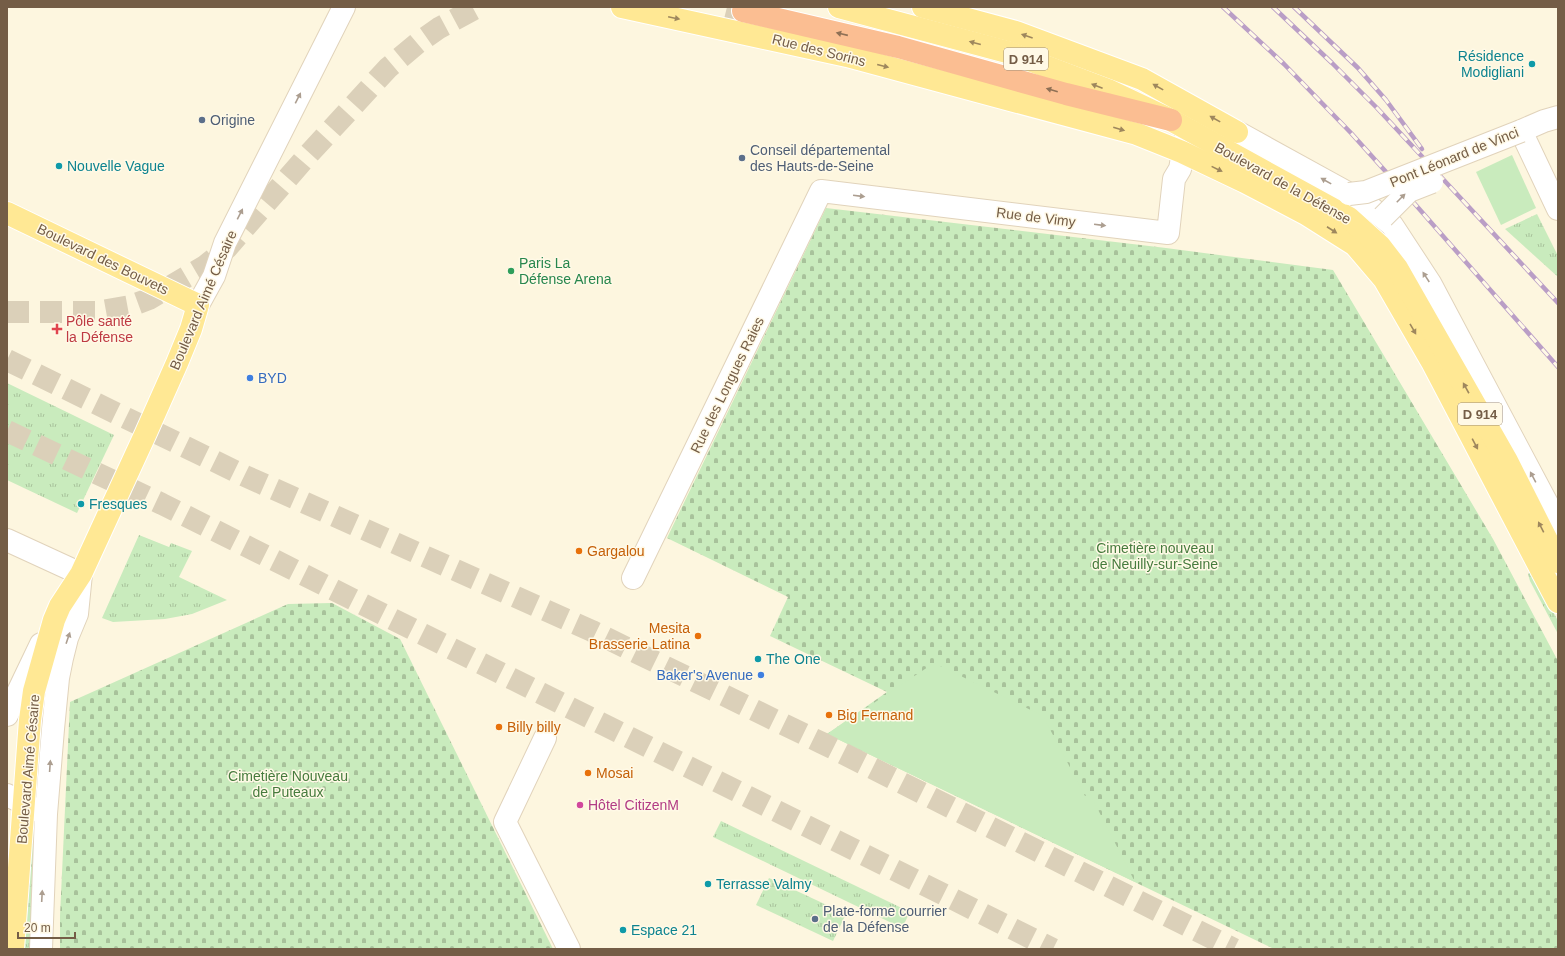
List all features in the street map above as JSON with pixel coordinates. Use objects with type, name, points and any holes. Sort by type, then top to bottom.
[{"type":"highway","points":[[743,11],[898,47],[1179,126]]},
{"type":"main road","name":"Rue des Sorins","points":[[622,7],[847,56],[1136,134],[1182,152]]},
{"type":"main road","name":"Boulevard de la Défense","points":[[839,7],[882,12],[1011,53],[1108,90],[1179,126],[1349,218],[1380,246],[1397,268],[1508,461],[1558,562]]},
{"type":"main road","points":[[923,7],[1016,32],[1142,79],[1238,132]]},
{"type":"main road","points":[[1182,152],[1245,182],[1326,226],[1355,245],[1384,279],[1432,362],[1558,602]]},
{"type":"main road","name":"Boulevard des Bouvets","points":[[7,213],[198,305]]},
{"type":"main road","name":"Boulevard Aimé Césaire","points":[[13,949],[16,799],[34,691],[54,620],[60,606],[81,574],[177,363],[191,328],[198,305]]},
{"type":"street","name":"Boulevard Aimé Césaire","points":[[198,305],[214,276],[225,243],[344,7]]},
{"type":"street","points":[[1553,124],[1523,137],[1558,209]]},
{"type":"street","name":"Rue de Vimy","points":[[821,192],[1168,233],[1174,179],[1180,169],[1182,152],[1179,126]]},
{"type":"street","points":[[1238,132],[1364,202],[1392,225],[1430,283],[1558,524]]},
{"type":"street","name":"Pont Léonard de Vinci","points":[[1349,194],[1373,190],[1523,137]]},
{"type":"street","name":"Pont Léonard de Vinci","points":[[1383,217],[1409,191],[1523,137]]},
{"type":"street","name":"Rue des Longues Raies","points":[[633,578],[821,192]]},
{"type":"street","points":[[7,540],[81,574]]},
{"type":"street","name":"Boulevard Aimé Césaire","points":[[41,949],[46,814],[58,678],[67,638],[77,614],[81,574]]},
{"type":"street","points":[[7,716],[54,620]]},
{"type":"street","points":[[545,738],[505,822],[569,949]]},
{"type":"street","points":[[16,799],[46,814]]},
{"type":"green space","points":[[1512,155],[1536,208],[1501,225],[1476,172]]},
{"type":"green space","name":"Cimetière nouveau de Neuilly-sur-Seine","points":[[826,208],[1166,248],[1333,270],[1493,539],[1558,661],[1558,949],[1274,949],[827,734],[887,692],[770,636],[788,597],[667,538]]},
{"type":"green space","points":[[1537,214],[1558,256],[1558,277],[1505,229]]},
{"type":"green space","points":[[7,383],[114,435],[77,513],[7,480]]},
{"type":"green space","points":[[139,535],[169,547],[171,543],[192,551],[179,577],[227,600],[192,614],[165,619],[113,622],[102,618]]},
{"type":"green space","points":[[1532,571],[1558,621],[1558,634],[1530,581],[1528,574]]},
{"type":"green space","name":"Cimetière Nouveau de Puteaux","points":[[332,603],[400,639],[553,949],[60,949],[60,916],[70,702],[288,604]]},
{"type":"green space","points":[[934,663],[1043,716],[1085,796],[1090,794],[1135,882],[827,734]]},
{"type":"green space","points":[[721,821],[910,912],[902,928],[713,837]]},
{"type":"green space","points":[[27,829],[40,830],[36,949],[19,949]]},
{"type":"green space","points":[[769,878],[846,914],[833,941],[756,905]]},
{"type":"tunnel","points":[[7,312],[97,312],[130,306],[149,299],[205,266],[227,248],[307,156],[388,68],[419,42],[439,28],[478,7]]},
{"type":"tunnel","points":[[727,7],[743,11]]},
{"type":"tunnel","points":[[7,360],[245,476],[592,631],[822,743],[1234,949]]},
{"type":"tunnel","points":[[7,431],[162,504],[1053,949]]},
{"type":"railway","points":[[1223,7],[1284,64],[1351,133],[1558,367]]},
{"type":"railway","points":[[1273,7],[1377,108],[1558,303]]},
{"type":"railway","points":[[1294,7],[1358,68],[1386,100],[1422,149]]},
{"type":"place","name":"Résidence Modigliani","points":[[1532,64]]},
{"type":"place","name":"Origine","points":[[202,120]]},
{"type":"place","name":"Conseil départemental des Hauts-de-Seine","points":[[742,158]]},
{"type":"place","name":"Nouvelle Vague","points":[[59,166]]},
{"type":"place","name":"Paris La Défense Arena","points":[[511,271]]},
{"type":"place","name":"Pôle santé la Défense","points":[[57,329]]},
{"type":"place","name":"BYD","points":[[250,378]]},
{"type":"place","name":"Fresques","points":[[81,504]]},
{"type":"place","name":"Gargalou","points":[[579,551]]},
{"type":"place","name":"Mesita Brasserie Latina","points":[[698,636]]},
{"type":"place","name":"The One","points":[[758,659]]},
{"type":"place","name":"Baker's Avenue","points":[[761,675]]},
{"type":"place","name":"Big Fernand","points":[[829,715]]},
{"type":"place","name":"Billy billy","points":[[499,727]]},
{"type":"place","name":"Mosai","points":[[588,773]]},
{"type":"place","name":"Hôtel CitizenM","points":[[580,805]]},
{"type":"place","name":"Terrasse Valmy","points":[[708,884]]},
{"type":"place","name":"Plate-forme courrier de la Défense","points":[[815,919]]},
{"type":"place","name":"Espace 21","points":[[623,930]]}]
